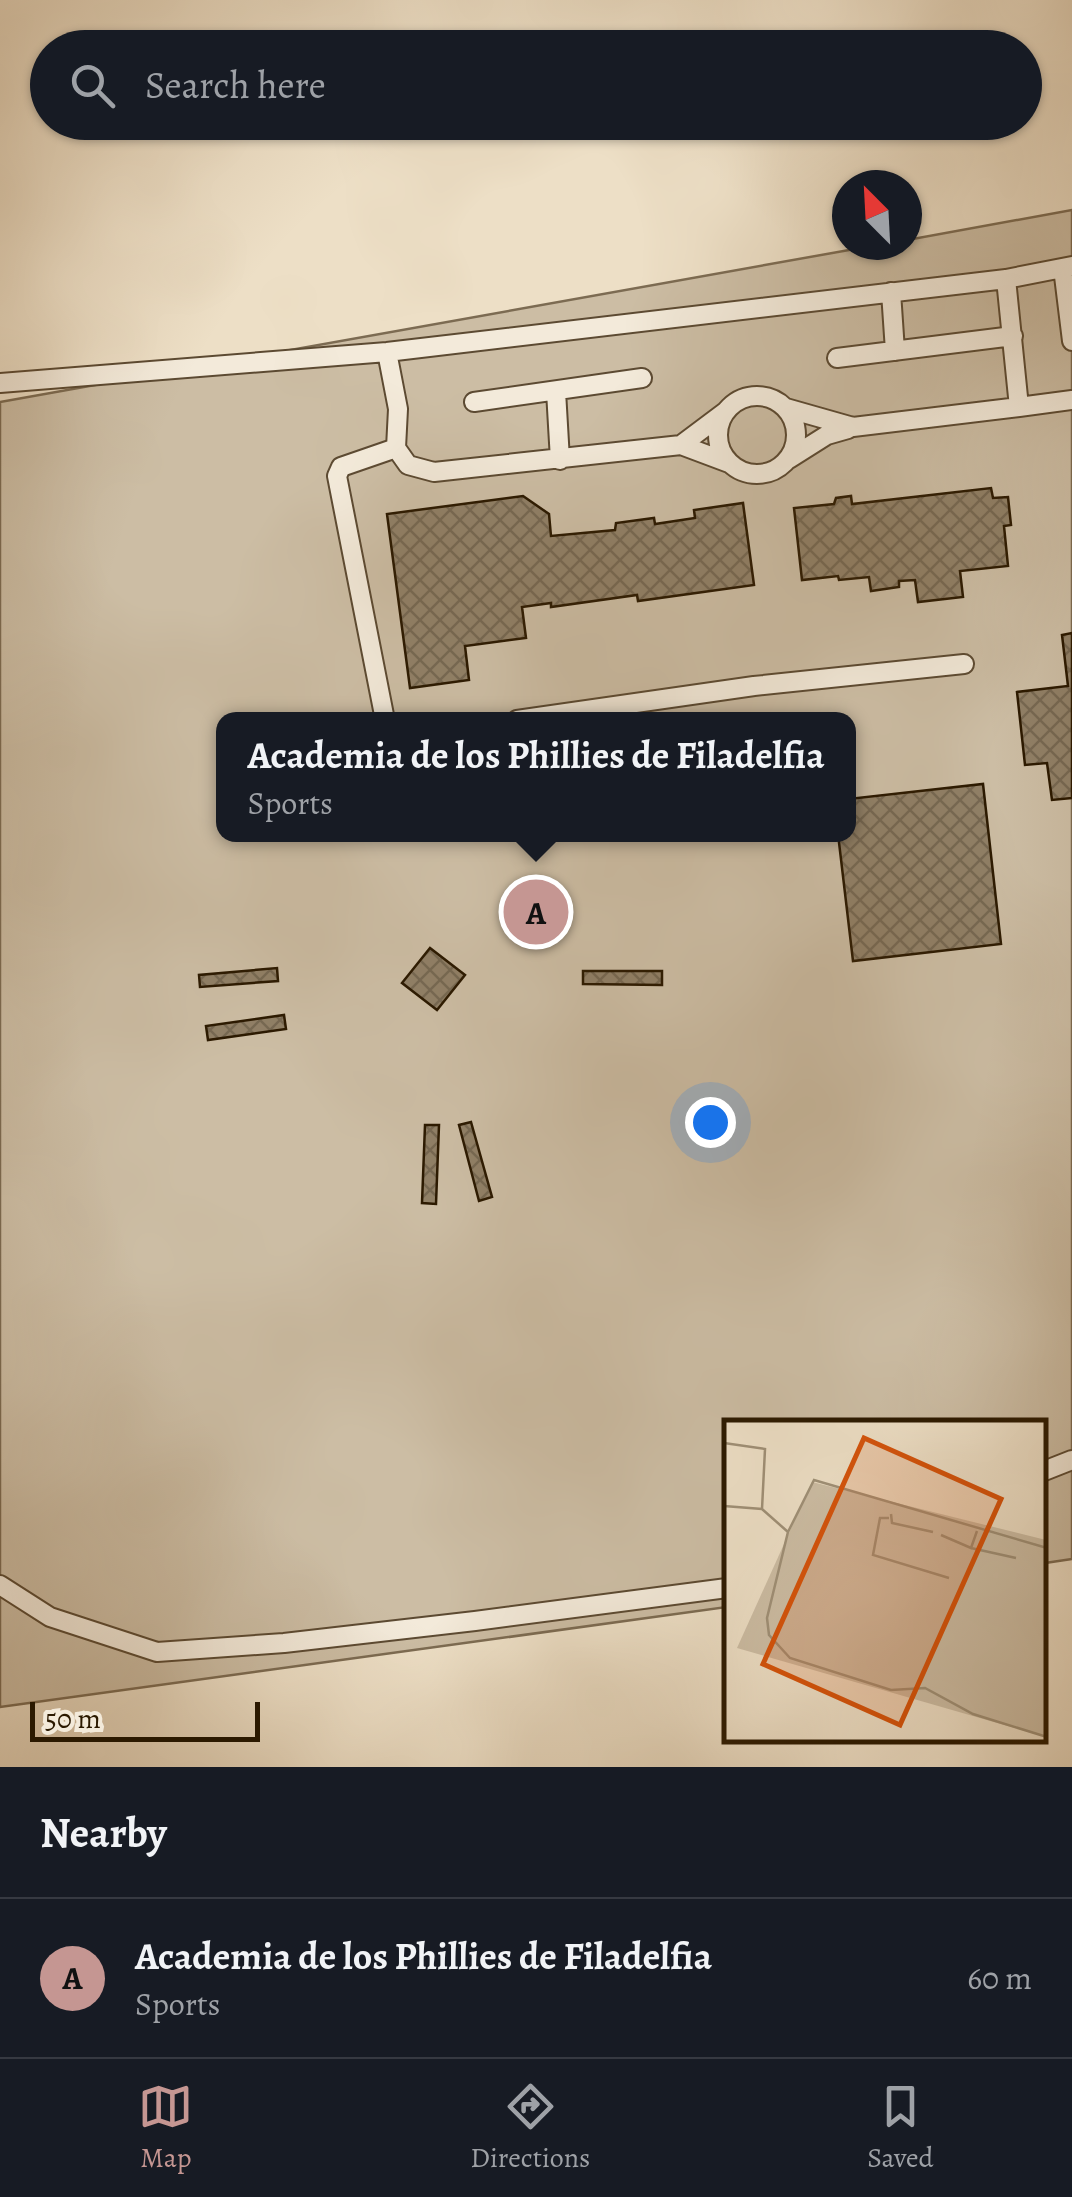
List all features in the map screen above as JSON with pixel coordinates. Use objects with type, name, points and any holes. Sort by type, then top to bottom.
[{"type":"lane","points":[[0,382],[387,352],[1006,278],[1068,267],[1072,342]]},
{"type":"lane","points":[[1006,278],[1019,407]]},
{"type":"lane","points":[[892,292],[895,351]]},
{"type":"lane","points":[[837,358],[1013,336]]},
{"type":"lane","points":[[387,352],[398,409],[396,448],[408,465],[434,472],[681,445],[753,475],[779,468],[827,435],[854,427],[1072,400]]},
{"type":"lane","points":[[474,402],[642,378]]},
{"type":"lane","points":[[556,391],[560,460]]},
{"type":"lane","points":[[681,445],[748,397],[762,396],[775,400],[794,419],[797,432],[789,459]]},
{"type":"lane","points":[[786,408],[854,427]]},
{"type":"lane","points":[[725,412],[718,438],[728,463]]},
{"type":"lane","points":[[383,712],[337,476],[342,467],[396,448]]},
{"type":"lane","points":[[573,712],[754,686],[964,664]]},
{"type":"lane","points":[[1047,1470],[1072,1460]]},
{"type":"lane","points":[[0,1586],[50,1616],[157,1652],[456,1624],[724,1588]]},
{"type":"shaded area","points":[[1072,210],[1072,1559],[1047,1563],[1047,1420],[724,1420],[724,1607],[0,1707],[0,402],[832,253],[832,260],[922,260],[922,237]]},
{"type":"building","points":[[991,488],[993,498],[1008,497],[1011,525],[1004,526],[1008,566],[960,571],[963,597],[918,602],[915,580],[871,591],[869,577],[802,580],[794,508],[834,504],[836,498],[851,496],[852,504]]},
{"type":"building","points":[[523,496],[549,514],[551,536],[615,530],[616,523],[654,518],[655,524],[695,518],[694,510],[743,503],[754,585],[638,601],[637,595],[551,607],[551,603],[522,607],[526,638],[465,646],[469,680],[410,688],[387,514]]},
{"type":"building","points":[[1072,633],[1072,798],[1052,800],[1047,763],[1025,765],[1017,692],[1068,686],[1062,635]]},
{"type":"building","points":[[983,784],[1001,944],[853,961],[839,842],[856,842],[856,798]]},
{"type":"building","points":[[430,948],[465,975],[437,1010],[402,983]]},
{"type":"building","points":[[277,968],[278,981],[200,987],[199,975]]},
{"type":"building","points":[[583,971],[662,971],[662,985],[583,984]]},
{"type":"building","points":[[284,1015],[286,1029],[208,1040],[206,1026]]},
{"type":"building","points":[[471,1122],[492,1197],[479,1201],[459,1125]]},
{"type":"building","points":[[425,1125],[439,1125],[436,1204],[422,1203]]},
{"type":"place","name":"Academia de los Phillies de Filadelfia","points":[[536,912]]}]
